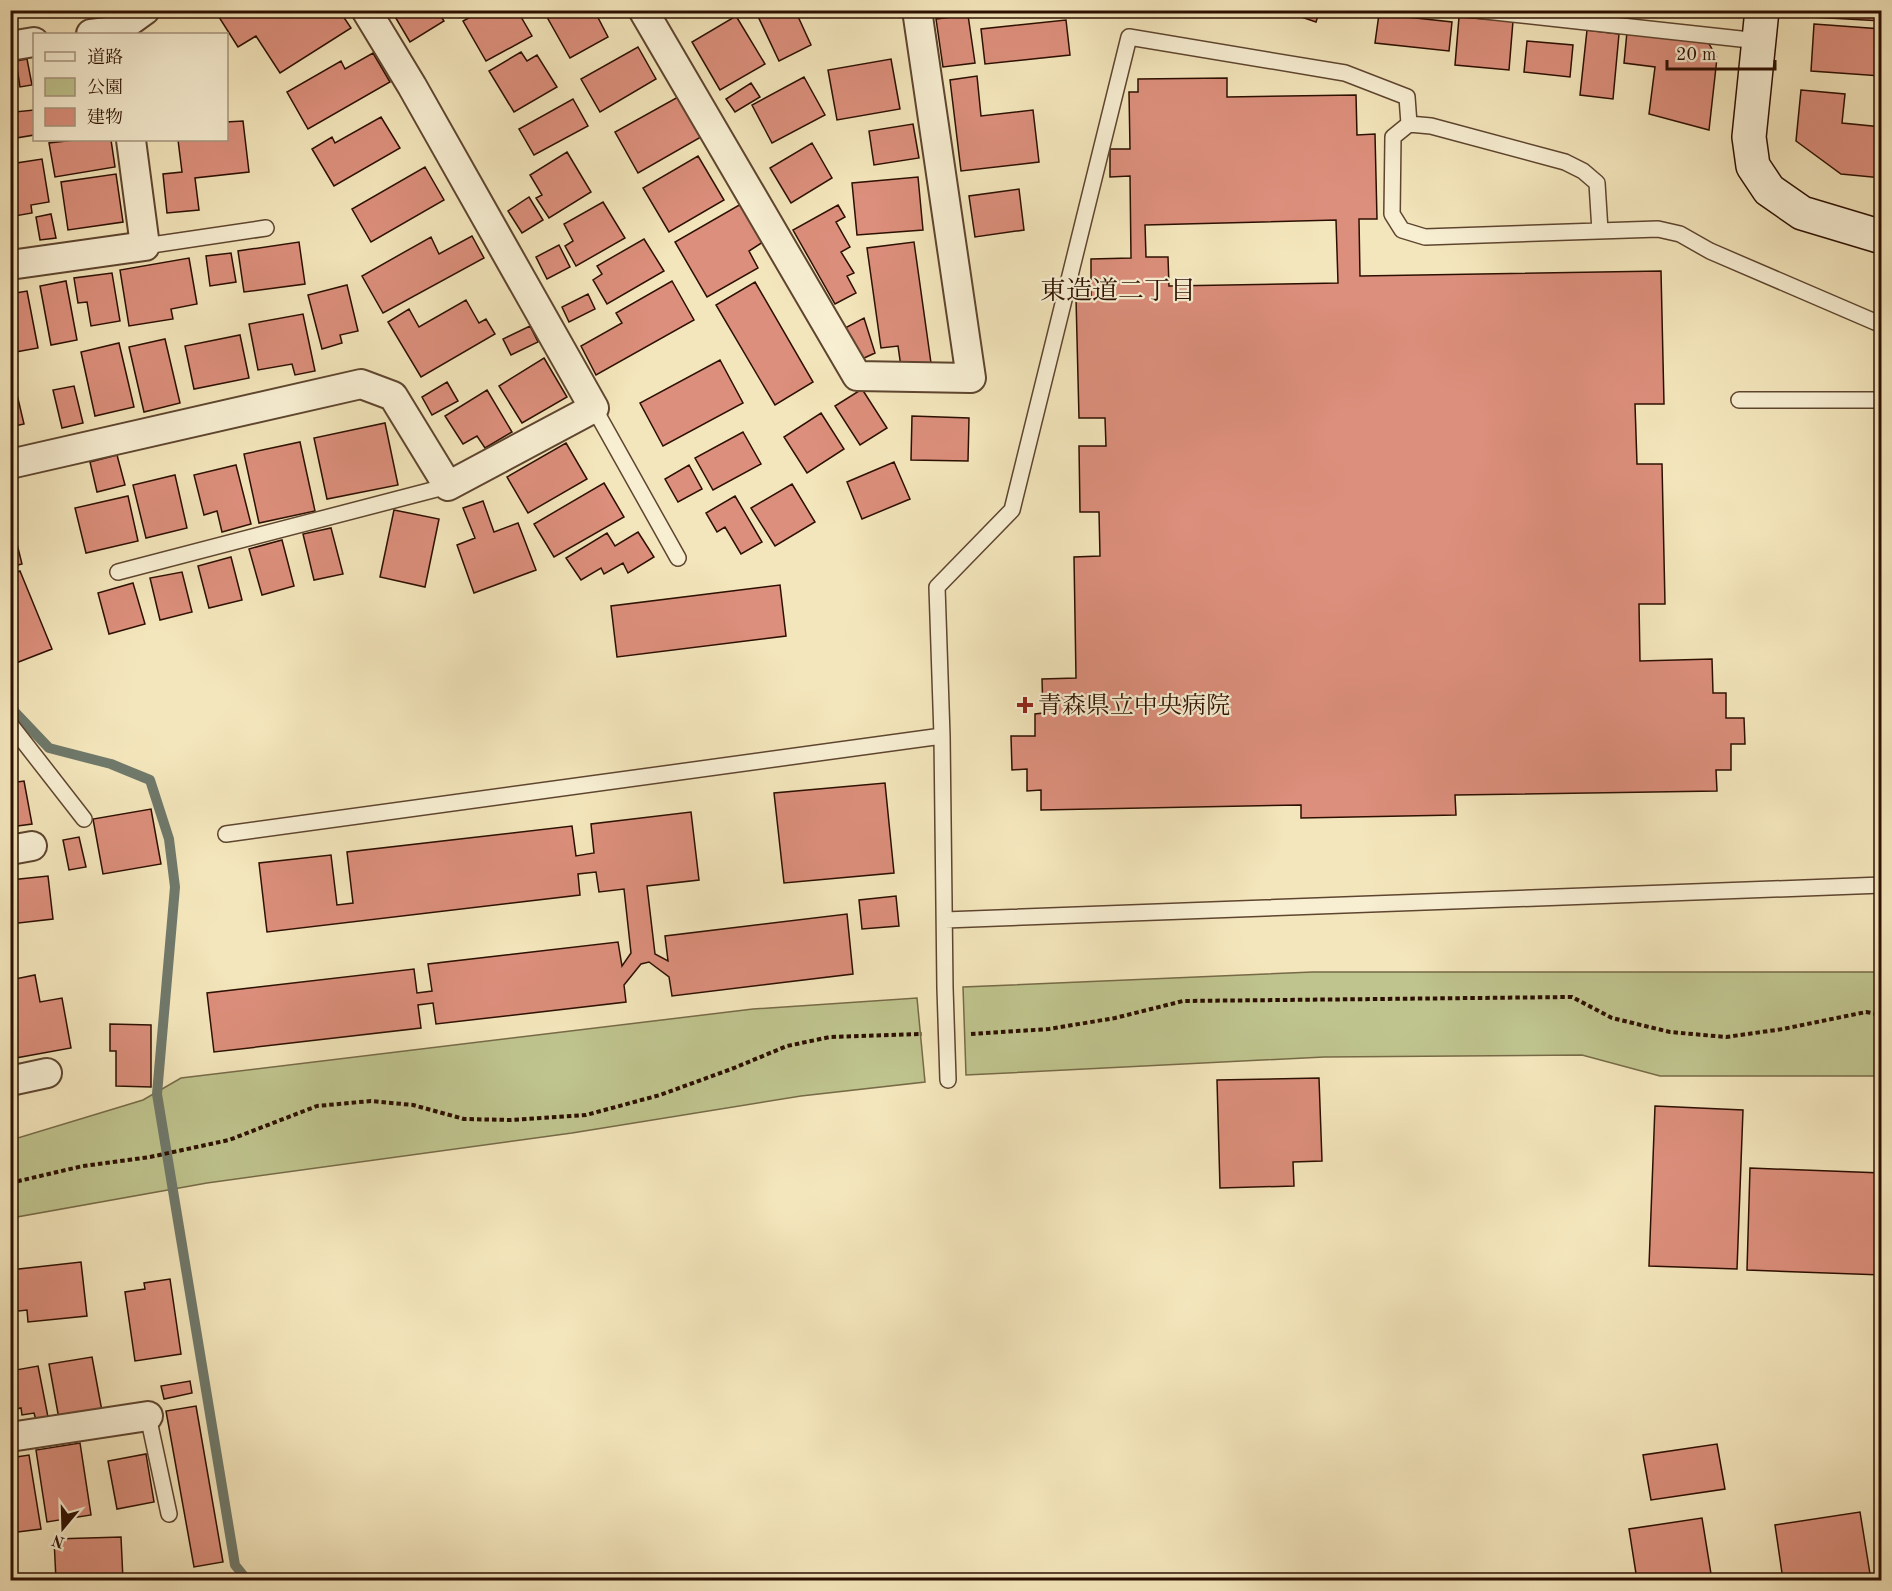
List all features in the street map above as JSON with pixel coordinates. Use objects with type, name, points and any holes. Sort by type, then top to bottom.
[{"type":"main road","points":[[1761,26],[1749,137],[1753,166],[1769,190],[1802,213],[1881,237]]},
{"type":"street","points":[[108,33],[146,10]]},
{"type":"street","points":[[10,464],[361,384],[393,396],[448,486],[594,408],[412,86],[366,10]]},
{"type":"street","points":[[643,10],[857,376],[971,378],[917,10]]},
{"type":"street","points":[[10,46],[33,42]]},
{"type":"street","points":[[10,265],[145,246],[131,141]]},
{"type":"street","points":[[10,1080],[47,1074]]},
{"type":"street","points":[[10,1437],[148,1416]]},
{"type":"lane","points":[[1476,10],[1761,26]]},
{"type":"lane","points":[[948,1080],[937,587],[1012,510],[1129,37],[1345,73],[1407,97],[1409,124]]},
{"type":"lane","points":[[1600,231],[1597,183],[1583,171],[1565,162],[1431,126],[1409,124],[1394,137],[1392,214],[1402,230],[1425,237],[1600,231],[1658,229],[1680,234],[1710,251],[1881,325]]},
{"type":"lane","points":[[145,246],[266,228]]},
{"type":"lane","points":[[1739,400],[1881,400]]},
{"type":"lane","points":[[594,408],[678,558]]},
{"type":"lane","points":[[118,572],[448,486]]},
{"type":"lane","points":[[10,724],[84,819]]},
{"type":"lane","points":[[226,834],[942,736]]},
{"type":"lane","points":[[945,920],[1881,885]]},
{"type":"lane","points":[[148,1416],[169,1514]]},
{"type":"path","points":[[10,1183],[83,1166],[150,1157],[229,1140],[317,1106],[371,1101],[413,1105],[464,1119],[510,1120],[586,1115],[660,1095],[787,1046],[830,1037],[1049,1029],[1115,1018],[1183,1001],[1572,997],[1612,1018],[1670,1032],[1726,1037],[1783,1029],[1866,1012],[1881,1015]]},
{"type":"green space","points":[[1313,972],[1881,972],[1881,1076],[1660,1076],[1582,1055],[1324,1057],[966,1075],[963,987]]},
{"type":"green space","points":[[917,998],[925,1082],[801,1096],[572,1133],[207,1183],[11,1218],[11,1140],[143,1100],[181,1078],[753,1009]]},
{"type":"building","points":[[223,10],[339,10],[351,28],[280,73],[256,36],[238,47],[217,14]]},
{"type":"building","points":[[391,10],[437,10],[444,21],[410,42]]},
{"type":"building","points":[[483,10],[517,10],[532,36],[486,61],[463,21]]},
{"type":"building","points":[[543,10],[594,10],[608,37],[570,58]]},
{"type":"building","points":[[755,10],[795,10],[811,45],[779,61]]},
{"type":"building","points":[[1281,10],[1320,10],[1316,22]]},
{"type":"building","points":[[1813,10],[1882,10],[1882,21],[1812,17]]},
{"type":"building","points":[[1379,14],[1452,22],[1449,51],[1375,43]]},
{"type":"building","points":[[968,15],[975,63],[943,67],[936,19]]},
{"type":"building","points":[[736,16],[765,64],[720,90],[692,42]]},
{"type":"building","points":[[1459,17],[1513,21],[1509,70],[1455,65]]},
{"type":"building","points":[[1066,20],[1070,55],[985,64],[981,29]]},
{"type":"building","points":[[1814,24],[1882,29],[1881,76],[1811,71]]},
{"type":"building","points":[[1587,30],[1619,34],[1613,99],[1580,95]]},
{"type":"building","points":[[1627,32],[1708,42],[1717,58],[1709,130],[1649,114],[1655,67],[1624,63]]},
{"type":"building","points":[[1527,41],[1573,45],[1570,77],[1524,72]]},
{"type":"building","points":[[638,47],[656,79],[600,112],[581,79]]},
{"type":"building","points":[[521,52],[527,61],[537,55],[557,87],[514,112],[489,71]]},
{"type":"building","points":[[373,53],[390,82],[308,129],[287,92],[341,61],[345,69]]},
{"type":"building","points":[[27,59],[32,85],[20,87],[16,61]]},
{"type":"building","points":[[891,59],[900,109],[837,120],[828,70]]},
{"type":"building","points":[[977,76],[981,116],[1033,110],[1039,162],[961,171],[950,80]]},
{"type":"building","points":[[804,77],[825,115],[772,143],[752,105]]},
{"type":"building","points":[[1227,78],[1227,97],[1356,95],[1357,135],[1375,134],[1377,219],[1359,219],[1360,276],[1661,271],[1664,404],[1635,404],[1637,464],[1662,464],[1665,604],[1639,604],[1640,661],[1712,659],[1713,693],[1726,693],[1726,718],[1744,718],[1745,744],[1731,744],[1731,770],[1716,770],[1717,791],[1455,795],[1456,815],[1301,818],[1301,805],[1041,810],[1041,790],[1027,791],[1027,769],[1012,770],[1011,736],[1035,736],[1035,714],[1043,713],[1042,679],[1076,678],[1074,557],[1100,556],[1099,512],[1080,512],[1079,446],[1106,446],[1105,418],[1079,418],[1076,298],[1091,298],[1091,259],[1131,258],[1130,176],[1110,177],[1110,149],[1130,149],[1129,92],[1138,92],[1138,79]],"holes":[[[1336,220],[1338,283],[1169,286],[1168,257],[1146,257],[1145,225]]]},
{"type":"building","points":[[751,83],[760,97],[735,112],[726,99]]},
{"type":"building","points":[[1801,90],[1845,94],[1842,123],[1882,127],[1882,178],[1841,174],[1796,141]]},
{"type":"building","points":[[678,97],[701,137],[638,173],[615,132]]},
{"type":"building","points":[[573,99],[588,126],[534,155],[519,129]]},
{"type":"building","points":[[10,103],[14,103],[15,112],[33,110],[33,135],[10,139]]},
{"type":"building","points":[[381,117],[400,148],[334,186],[312,149],[332,137],[335,143]]},
{"type":"building","points":[[243,121],[249,172],[195,178],[199,210],[167,213],[163,174],[182,172],[178,141],[228,141],[228,122]]},
{"type":"building","points":[[913,124],[919,158],[874,165],[869,131]]},
{"type":"building","points":[[111,141],[115,167],[55,177],[49,143]]},
{"type":"building","points":[[812,143],[832,178],[791,203],[770,168]]},
{"type":"building","points":[[567,152],[591,192],[549,218],[536,198],[542,195],[530,175]]},
{"type":"building","points":[[698,156],[724,200],[669,232],[643,188]]},
{"type":"building","points":[[42,159],[49,202],[31,205],[32,213],[15,216],[13,207],[10,207],[10,164]]},
{"type":"building","points":[[425,167],[444,200],[371,242],[352,209]]},
{"type":"building","points":[[116,174],[123,222],[68,230],[61,182]]},
{"type":"building","points":[[918,177],[923,230],[857,235],[852,183]]},
{"type":"building","points":[[1019,189],[1024,230],[975,237],[969,196]]},
{"type":"building","points":[[529,197],[543,220],[522,233],[508,211]]},
{"type":"building","points":[[603,202],[625,238],[576,266],[565,246],[573,241],[564,224]]},
{"type":"building","points":[[741,204],[763,242],[749,251],[758,268],[707,297],[675,242]]},
{"type":"building","points":[[838,205],[845,217],[836,222],[850,247],[841,252],[854,273],[847,276],[856,293],[835,304],[793,230]]},
{"type":"building","points":[[51,214],[56,238],[40,240],[36,217]]},
{"type":"building","points":[[472,236],[484,258],[383,313],[362,276],[431,237],[439,254]]},
{"type":"building","points":[[644,239],[664,271],[607,304],[593,280],[602,274],[597,266]]},
{"type":"building","points":[[299,242],[305,284],[244,292],[238,251]]},
{"type":"building","points":[[914,242],[931,363],[901,367],[898,346],[881,348],[867,248]]},
{"type":"building","points":[[559,245],[570,267],[547,279],[536,257]]},
{"type":"building","points":[[231,253],[236,282],[210,286],[206,256]]},
{"type":"building","points":[[189,258],[197,304],[171,309],[173,319],[129,326],[120,270]]},
{"type":"building","points":[[112,273],[120,321],[91,326],[87,302],[78,303],[74,278]]},
{"type":"building","points":[[66,281],[77,340],[51,345],[40,286]]},
{"type":"building","points":[[672,281],[694,320],[596,375],[581,346],[622,323],[616,313]]},
{"type":"building","points":[[755,282],[813,382],[775,405],[716,305]]},
{"type":"building","points":[[347,285],[358,331],[340,335],[342,343],[322,349],[308,295]]},
{"type":"building","points":[[27,291],[38,348],[10,353],[10,294]]},
{"type":"building","points":[[588,294],[595,309],[569,322],[562,307]]},
{"type":"building","points":[[466,300],[479,323],[486,319],[495,334],[421,377],[388,322],[409,309],[419,327]]},
{"type":"building","points":[[303,314],[315,371],[295,375],[292,364],[258,370],[249,324]]},
{"type":"building","points":[[864,318],[875,353],[862,359],[845,328]]},
{"type":"building","points":[[530,326],[538,342],[511,355],[503,339]]},
{"type":"building","points":[[240,335],[249,378],[194,389],[185,346]]},
{"type":"building","points":[[165,339],[180,403],[144,412],[129,347]]},
{"type":"building","points":[[119,343],[134,407],[95,416],[81,352]]},
{"type":"building","points":[[544,358],[567,397],[522,423],[499,386]]},
{"type":"building","points":[[720,360],[743,403],[663,446],[640,403]]},
{"type":"building","points":[[14,382],[24,424],[10,427],[10,383]]},
{"type":"building","points":[[447,382],[458,401],[432,415],[422,397]]},
{"type":"building","points":[[74,386],[83,423],[62,428],[53,390]]},
{"type":"building","points":[[862,389],[887,428],[860,445],[835,406]]},
{"type":"building","points":[[487,390],[512,432],[485,448],[477,436],[463,444],[445,416]]},
{"type":"building","points":[[821,413],[844,449],[807,473],[784,437]]},
{"type":"building","points":[[912,416],[969,418],[968,461],[911,460]]},
{"type":"building","points":[[385,423],[398,485],[327,499],[314,438]]},
{"type":"building","points":[[743,432],[761,464],[713,490],[695,458]]},
{"type":"building","points":[[300,442],[315,511],[259,523],[244,454]]},
{"type":"building","points":[[566,443],[587,479],[528,513],[507,477]]},
{"type":"building","points":[[117,455],[125,485],[97,492],[90,462]]},
{"type":"building","points":[[894,462],[910,499],[862,519],[847,482]]},
{"type":"building","points":[[236,465],[251,524],[222,532],[217,511],[204,515],[194,475]]},
{"type":"building","points":[[689,465],[702,489],[678,502],[665,479]]},
{"type":"building","points":[[175,475],[187,528],[146,538],[133,485]]},
{"type":"building","points":[[604,483],[624,517],[554,557],[534,524]]},
{"type":"building","points":[[792,484],[815,522],[775,546],[751,508]]},
{"type":"building","points":[[128,496],[138,541],[86,553],[75,508]]},
{"type":"building","points":[[735,496],[762,542],[741,554],[725,527],[717,532],[706,513]]},
{"type":"building","points":[[483,501],[494,532],[518,523],[536,570],[474,593],[457,545],[475,538],[463,508]]},
{"type":"building","points":[[394,510],[439,519],[425,587],[380,577]]},
{"type":"building","points":[[10,516],[22,564],[10,567]]},
{"type":"building","points":[[331,528],[343,574],[314,580],[303,534]]},
{"type":"building","points":[[638,532],[654,557],[628,573],[623,563],[604,574],[601,568],[581,580],[566,558],[607,533],[615,546]]},
{"type":"building","points":[[282,540],[294,586],[262,595],[249,549]]},
{"type":"building","points":[[231,557],[242,600],[209,608],[198,566]]},
{"type":"building","points":[[20,571],[52,649],[16,663],[10,650],[10,575]]},
{"type":"building","points":[[182,572],[192,612],[160,620],[150,578]]},
{"type":"building","points":[[133,583],[145,624],[109,634],[98,593]]},
{"type":"building","points":[[780,585],[786,636],[617,657],[611,606]]},
{"type":"building","points":[[24,781],[32,824],[10,827],[10,783]]},
{"type":"building","points":[[885,783],[894,873],[784,883],[774,793]]},
{"type":"building","points":[[151,809],[161,864],[103,874],[93,819]]},
{"type":"building","points":[[691,812],[699,880],[647,886],[655,954],[668,961],[665,936],[847,914],[853,974],[672,996],[669,977],[649,962],[641,964],[624,985],[626,1002],[436,1024],[433,1003],[418,1005],[421,1028],[214,1052],[207,993],[414,969],[417,993],[432,991],[428,964],[618,942],[622,966],[631,953],[624,889],[599,892],[596,872],[578,874],[580,895],[267,932],[259,863],[331,855],[337,905],[353,903],[347,852],[572,826],[576,856],[594,853],[591,824]]},
{"type":"building","points":[[79,837],[86,867],[69,870],[63,840]]},
{"type":"building","points":[[48,876],[53,919],[10,924],[10,880]]},
{"type":"building","points":[[896,896],[899,926],[862,929],[859,900]]},
{"type":"building","points":[[35,975],[40,1002],[62,998],[71,1048],[10,1059],[10,980]]},
{"type":"building","points":[[110,1024],[151,1025],[151,1087],[116,1086],[116,1051],[110,1051]]},
{"type":"building","points":[[1319,1078],[1322,1161],[1293,1162],[1294,1186],[1220,1188],[1217,1080]]},
{"type":"building","points":[[1655,1106],[1743,1110],[1737,1269],[1649,1266]]},
{"type":"building","points":[[1750,1168],[1882,1173],[1882,1275],[1747,1270]]},
{"type":"building","points":[[81,1262],[87,1316],[28,1322],[27,1310],[10,1312],[10,1270]]},
{"type":"building","points":[[170,1279],[181,1354],[135,1361],[125,1292],[145,1289],[144,1283]]},
{"type":"building","points":[[92,1357],[102,1411],[59,1419],[49,1364]]},
{"type":"building","points":[[38,1366],[48,1417],[36,1420],[34,1413],[22,1415],[21,1408],[11,1410],[10,1371]]},
{"type":"building","points":[[190,1381],[192,1393],[164,1399],[161,1386]]},
{"type":"building","points":[[196,1406],[223,1562],[194,1567],[166,1411]]},
{"type":"building","points":[[80,1443],[91,1515],[47,1522],[36,1450]]},
{"type":"building","points":[[1717,1444],[1725,1489],[1651,1500],[1643,1455]]},
{"type":"building","points":[[146,1454],[154,1502],[117,1509],[108,1461]]},
{"type":"building","points":[[29,1455],[41,1529],[10,1533],[10,1506],[13,1505],[10,1490],[10,1458]]},
{"type":"building","points":[[1860,1512],[1871,1580],[1783,1580],[1775,1525]]},
{"type":"building","points":[[1702,1518],[1712,1580],[1637,1580],[1629,1529]]},
{"type":"building","points":[[121,1537],[123,1580],[56,1580],[54,1539]]},
{"type":"waterway","points":[[10,707],[49,748],[111,764],[150,780],[169,839],[175,887],[157,1094],[235,1565],[247,1580]]},
{"type":"place","name":"青森県立中央病院","points":[[1025,705]]},
{"type":"district","name":"東造道二丁目","points":[[1118,290]]}]
